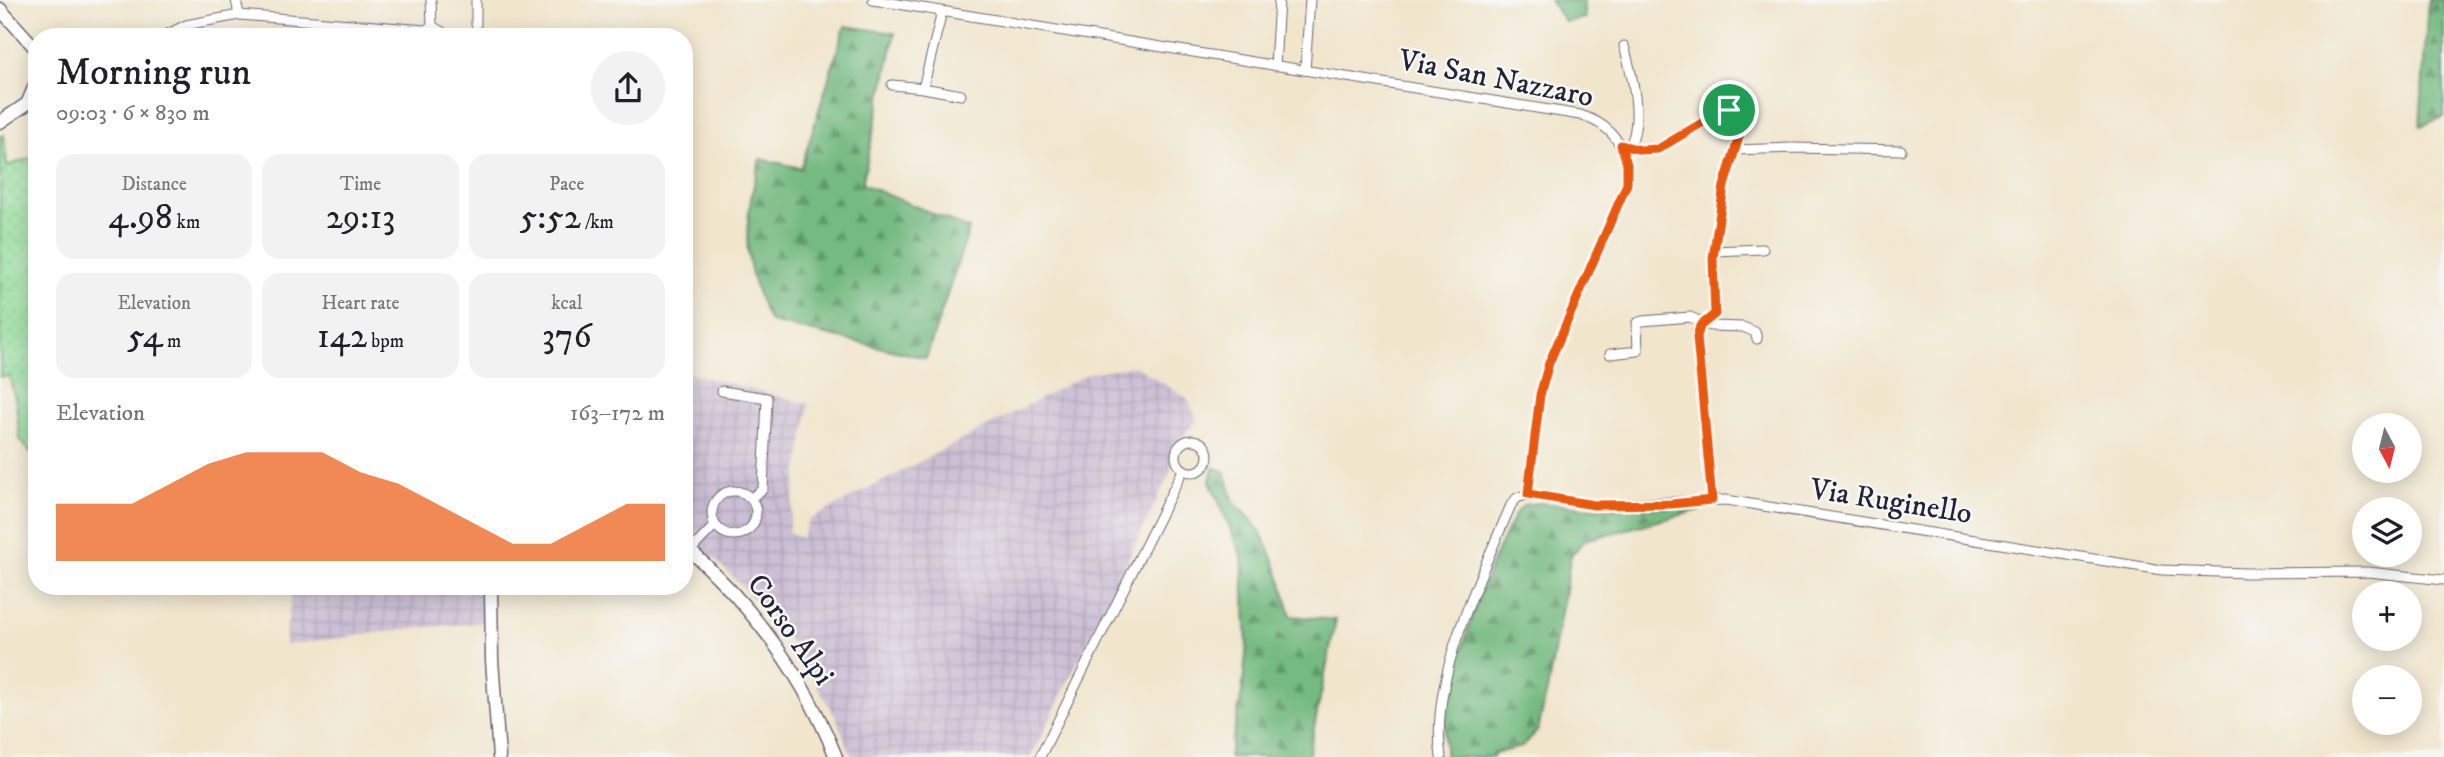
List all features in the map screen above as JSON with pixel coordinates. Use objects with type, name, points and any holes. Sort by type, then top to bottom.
[{"type":"main road","points":[[0,9],[28,40]]},
{"type":"main road","points":[[0,122],[28,103]]},
{"type":"main road","name":"Corso Alpi","points":[[693,554],[729,587],[780,649],[817,715],[836,757]]},
{"type":"main road","points":[[491,595],[499,757]]},
{"type":"street","points":[[236,0],[239,15]]},
{"type":"street","points":[[431,0],[432,26]]},
{"type":"street","points":[[476,0],[476,24]]},
{"type":"street","name":"Via San Nazzaro","points":[[873,0],[1580,115],[1604,125],[1625,146],[1627,184],[1549,363],[1540,395],[1528,494]]},
{"type":"street","points":[[1275,65],[1279,0]]},
{"type":"street","points":[[1303,70],[1308,0]]},
{"type":"street","points":[[923,89],[942,12]]},
{"type":"street","points":[[179,28],[186,24],[239,15],[400,28]]},
{"type":"street","points":[[428,28],[432,26]]},
{"type":"street","points":[[1624,46],[1633,82],[1636,135],[1625,146]]},
{"type":"street","points":[[892,85],[961,95]]},
{"type":"street","points":[[1625,146],[1649,151],[1666,146],[1722,111],[1729,110],[1740,114],[1743,119],[1724,186],[1713,254],[1715,314],[1697,331],[1712,500]]},
{"type":"street","points":[[1734,150],[1901,150]]},
{"type":"street","points":[[1713,254],[1763,249]]},
{"type":"street","points":[[1610,354],[1638,351],[1637,323],[1642,321],[1690,317],[1711,326],[1744,327],[1755,332],[1757,339]]},
{"type":"street","points":[[722,391],[768,398],[763,489],[751,498]]},
{"type":"street","points":[[1041,757],[1183,470]]},
{"type":"street","points":[[736,491],[751,498],[757,513],[755,522],[744,534],[728,535],[715,526],[712,509],[720,495],[736,491]]},
{"type":"street","points":[[1441,757],[1441,704],[1466,611],[1511,505],[1517,498],[1528,494]]},
{"type":"street","name":"Via Ruginello","points":[[1528,494],[1594,505],[1726,500],[2162,570],[2246,573],[2368,572],[2444,580]]},
{"type":"street","points":[[693,543],[715,526]]},
{"type":"shaded area","points":[[1135,366],[1188,399],[1197,420],[1172,448],[1172,464],[1168,477],[1031,757],[852,757],[836,717],[793,645],[768,613],[693,537],[693,374],[809,404],[788,532],[802,538],[809,520],[1089,373]]},
{"type":"shaded area","points":[[291,595],[485,595],[484,622],[285,645]]},
{"type":"green space","points":[[1550,0],[1583,0],[1585,18],[1565,22]]},
{"type":"green space","points":[[2428,0],[2444,0],[2444,117],[2420,126]]},
{"type":"green space","points":[[845,26],[895,33],[862,184],[969,229],[926,358],[770,322],[753,280],[747,241],[748,222],[760,159],[801,168]]},
{"type":"green space","points":[[4,135],[7,166],[28,159],[28,449],[20,439],[16,402],[9,376],[0,377],[0,137]]},
{"type":"green space","points":[[1213,468],[1225,471],[1234,503],[1246,513],[1264,539],[1291,616],[1336,620],[1308,757],[1229,757],[1242,693],[1247,644],[1242,556],[1210,481]]},
{"type":"green space","points":[[1540,503],[1593,508],[1700,504],[1700,510],[1585,540],[1571,555],[1538,730],[1522,747],[1495,753],[1493,757],[1446,757],[1445,730],[1450,696],[1478,598],[1516,513],[1524,505]]},
{"type":"route","points":[[1729,110],[1740,114],[1743,119],[1724,186],[1713,258],[1716,308],[1712,318],[1697,331],[1712,500],[1671,504],[1594,505],[1528,494],[1540,395],[1549,363],[1558,337],[1627,184],[1627,164],[1621,145],[1649,151],[1658,149],[1722,111],[1729,110]]}]
